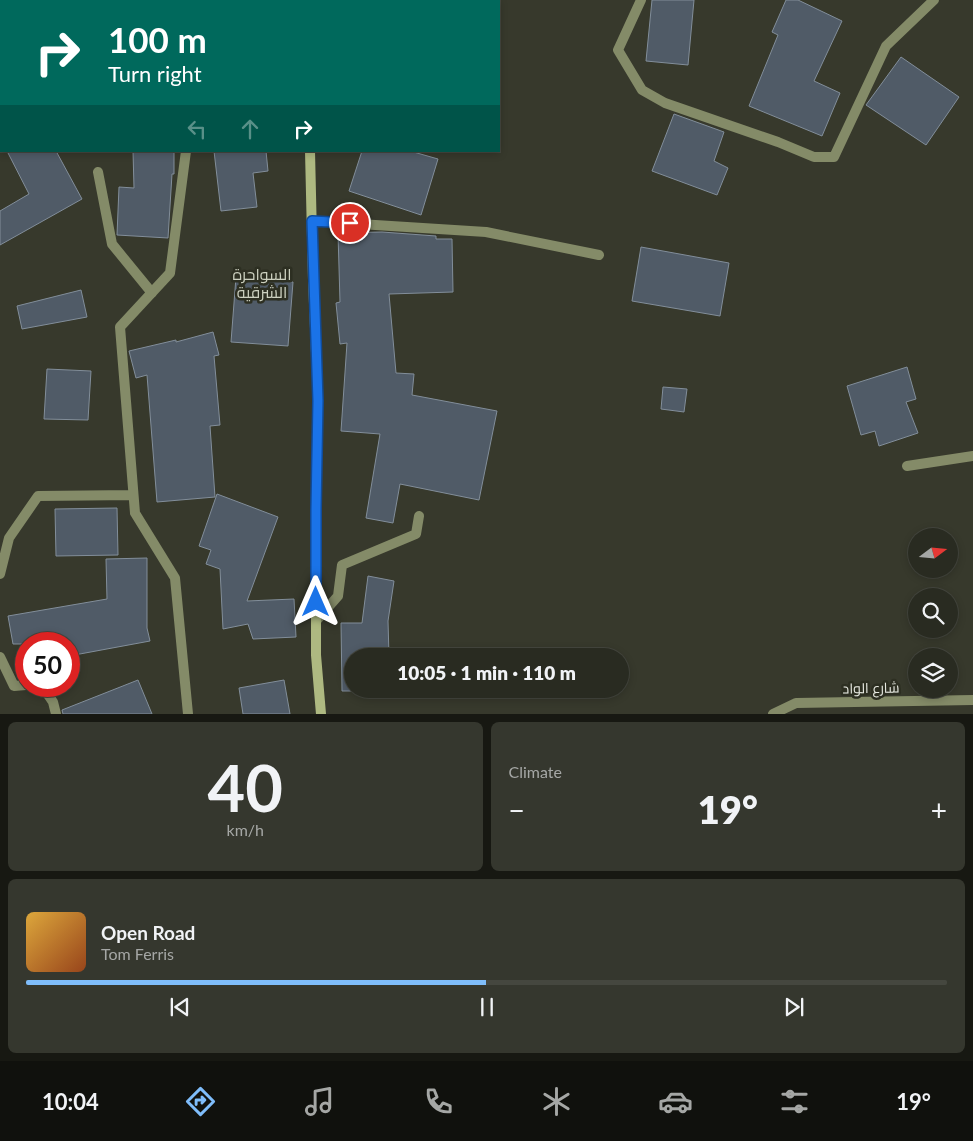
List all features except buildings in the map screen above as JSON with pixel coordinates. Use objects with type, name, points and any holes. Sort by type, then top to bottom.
[{"type":"main road","points":[[310,152],[318,401],[316,655],[322,714]]},
{"type":"street","points":[[641,0],[618,50],[642,90],[665,103],[778,142],[814,157],[834,157],[886,46],[934,0]]},
{"type":"street","points":[[186,152],[170,273],[120,327],[135,513],[175,578],[188,714]]},
{"type":"street","points":[[98,172],[112,244],[152,293]]},
{"type":"street","points":[[312,221],[486,232],[599,254]]},
{"type":"street","points":[[907,466],[973,456]]},
{"type":"street","points":[[0,574],[9,538],[38,496],[133,495]]},
{"type":"street","points":[[316,621],[338,596],[342,565],[416,534],[420,516]]},
{"type":"street","points":[[0,657],[15,686]]},
{"type":"street","points":[[50,697],[56,714]]},
{"type":"street","name":"شارع الواد","points":[[772,714],[796,703],[973,700]]},
{"type":"district","name":"السواحرة الشرقية","points":[[262,283]]},
{"type":"route","points":[[316,602],[318,401],[312,221],[350,223]]}]
